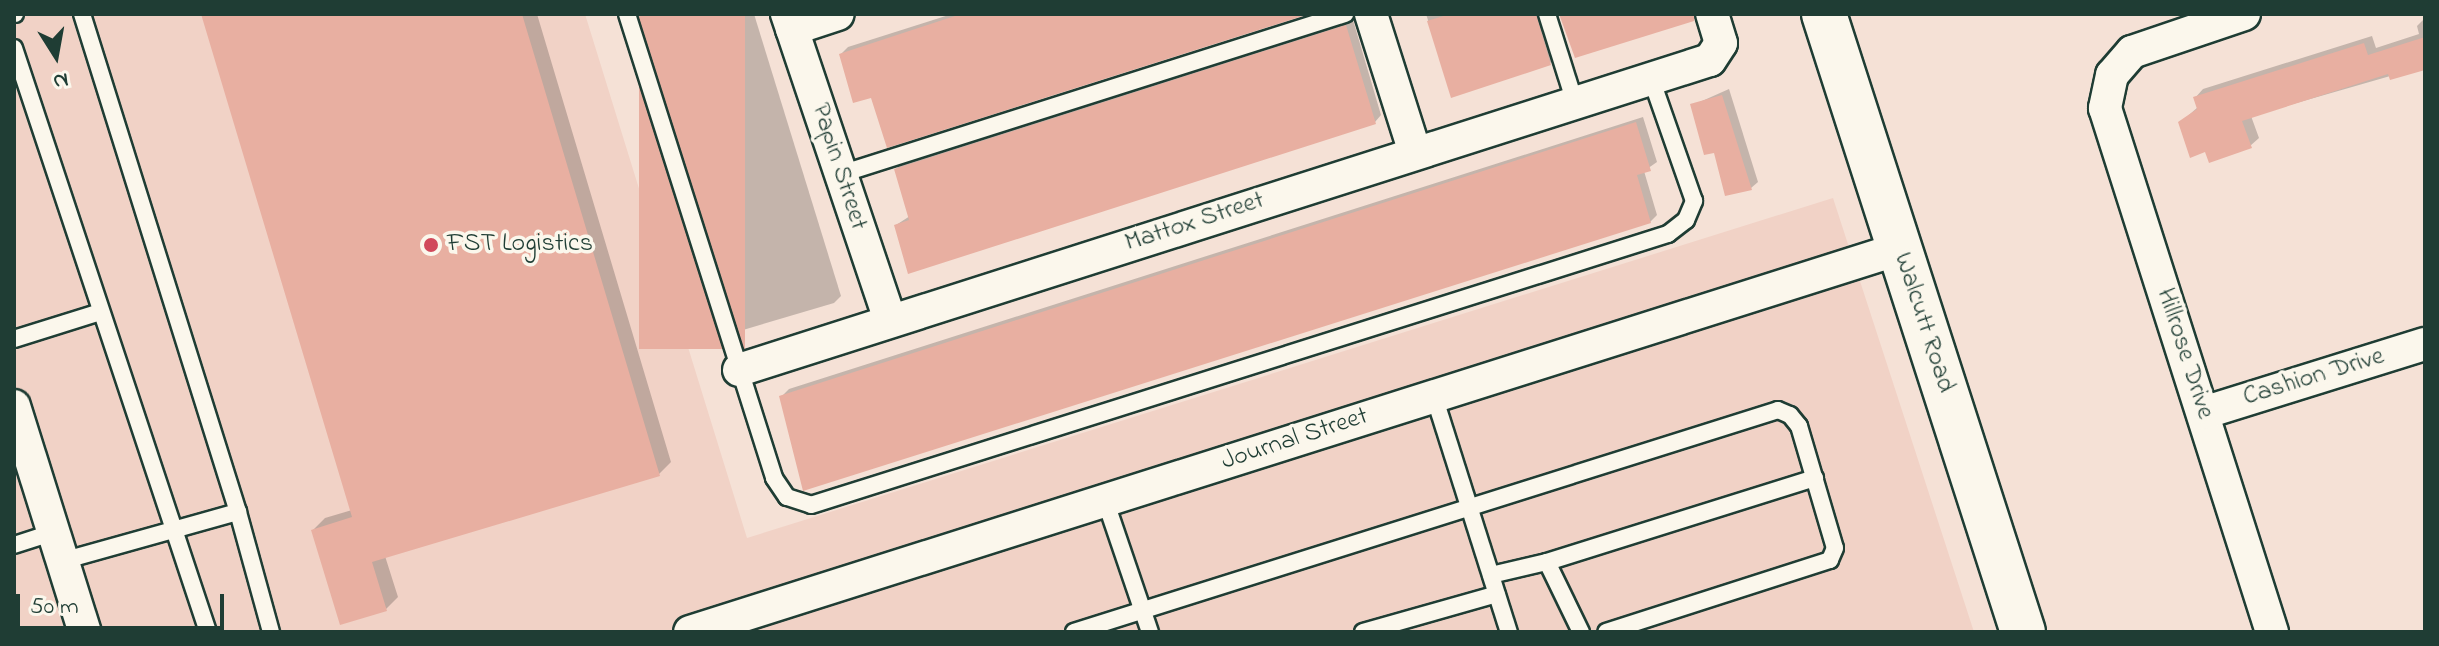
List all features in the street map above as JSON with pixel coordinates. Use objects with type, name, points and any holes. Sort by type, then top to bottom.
[{"type":"street","points":[[790,22],[838,14]]},
{"type":"street","points":[[1371,14],[1415,153]]},
{"type":"street","name":"Mattox Street","points":[[739,370],[1710,60],[1721,43],[1712,14]]},
{"type":"street","name":"Walcutt Road","points":[[1824,14],[2023,632]]},
{"type":"street","name":"Hillrose Drive","points":[[2244,14],[2132,52],[2112,75],[2105,108],[2272,632]]},
{"type":"street","name":"Papin Street","points":[[790,22],[890,320]]},
{"type":"street","name":"Journal Street","points":[[690,632],[1899,249]]},
{"type":"street","name":"Cashion Drive","points":[[2203,413],[2425,344]]},
{"type":"street","points":[[14,406],[85,632]]},
{"type":"lane","points":[[82,14],[238,512],[271,632]]},
{"type":"lane","points":[[627,14],[774,478],[787,497],[811,505],[1668,234],[1686,220],[1694,201],[1651,78]]},
{"type":"lane","points":[[841,174],[1345,14]]},
{"type":"lane","points":[[1547,14],[1575,103]]},
{"type":"lane","points":[[14,48],[208,632]]},
{"type":"lane","points":[[14,339],[100,312]]},
{"type":"lane","points":[[1434,396],[1509,632]]},
{"type":"lane","points":[[1074,632],[1778,410],[1799,426],[1835,548],[1830,560],[1606,632]]},
{"type":"lane","points":[[1491,575],[1547,562],[1815,478]]},
{"type":"lane","points":[[1105,500],[1150,632]]},
{"type":"lane","points":[[14,545],[58,546],[176,530],[238,512]]},
{"type":"lane","points":[[1547,562],[1581,632]]},
{"type":"lane","points":[[1363,632],[1497,594]]},
{"type":"shaded area","points":[[14,14],[585,14],[747,538],[1833,198],[1974,632],[14,632]]},
{"type":"building","name":"FST Logistics","points":[[201,14],[522,14],[660,476],[372,562],[387,611],[340,625],[311,530],[352,517]]},
{"type":"building","points":[[639,14],[745,14],[745,349],[639,349]]},
{"type":"building","points":[[961,14],[1309,14],[887,148],[871,98],[853,103],[839,54]]},
{"type":"building","points":[[1450,14],[1536,14],[1551,65],[1451,98],[1427,21]]},
{"type":"building","points":[[1559,14],[1694,14],[1694,21],[1575,58]]},
{"type":"building","points":[[1346,25],[1376,124],[908,274],[894,225],[909,220],[894,169]]},
{"type":"building","points":[[2425,37],[2425,70],[2390,80],[2388,74],[2242,121],[2252,148],[2209,163],[2205,152],[2190,158],[2178,122],[2197,109],[2193,97],[2364,43],[2368,55]]},
{"type":"building","points":[[1722,95],[1752,190],[1725,196],[1714,153],[1704,155],[1690,104]]},
{"type":"building","points":[[1636,122],[1651,171],[1637,175],[1651,223],[803,491],[779,396]]},
{"type":"place","name":"FST Logistics","points":[[431,245]]}]
